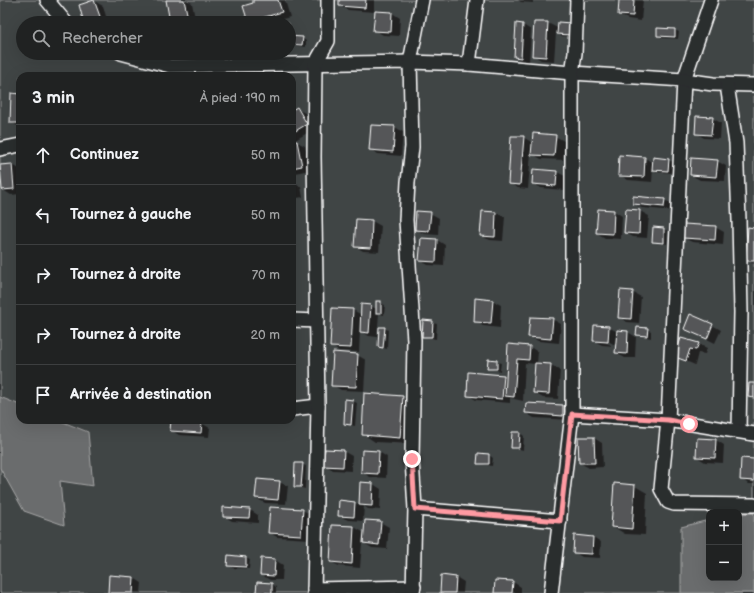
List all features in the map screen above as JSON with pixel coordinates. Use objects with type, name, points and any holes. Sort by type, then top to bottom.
[{"type":"street","points":[[47,0],[60,16]]},
{"type":"street","points":[[328,0],[328,40],[315,64],[314,157],[318,406],[314,591],[414,590],[415,509],[412,459],[414,340],[406,220],[412,147],[410,62],[422,0]]},
{"type":"street","points":[[470,64],[477,0]]},
{"type":"street","points":[[551,593],[572,414],[572,73],[575,54],[577,0]]},
{"type":"street","points":[[711,0],[684,80],[668,420],[661,489],[668,502],[674,504],[754,505]]},
{"type":"street","points":[[147,60],[170,66],[222,71],[315,64],[410,62],[470,64],[572,73],[754,85]]},
{"type":"street","points":[[727,84],[736,143],[739,220],[741,312],[739,430]]},
{"type":"street","points":[[0,149],[16,146]]},
{"type":"street","points":[[296,320],[317,321]]},
{"type":"street","points":[[296,409],[318,406]]},
{"type":"street","points":[[572,414],[668,420],[739,430],[754,434]]},
{"type":"street","points":[[415,509],[560,521]]},
{"type":"shaded area","points":[[0,0],[754,0],[754,593],[0,593]]},
{"type":"shaded area","points":[[0,397],[16,403],[16,424],[68,424],[88,432],[93,486],[60,481],[64,525],[24,511],[0,468]]},
{"type":"shaded area","points":[[754,513],[754,593],[681,593],[681,527],[706,521],[706,581],[742,581],[742,514]]},
{"type":"building","points":[[94,0],[100,16],[82,16],[79,5]]},
{"type":"building","points":[[166,0],[184,0],[188,16],[169,16]]},
{"type":"building","points":[[253,0],[278,0],[282,12],[268,16],[246,16],[243,6],[253,3]]},
{"type":"building","points":[[339,0],[366,0],[365,8],[339,6]]},
{"type":"building","points":[[619,0],[634,0],[633,16],[618,15]]},
{"type":"building","points":[[375,11],[392,12],[391,32],[373,31]]},
{"type":"building","points":[[534,22],[548,22],[546,57],[532,56]]},
{"type":"building","points":[[558,22],[571,23],[570,35],[557,34]]},
{"type":"building","points":[[516,23],[523,24],[521,58],[514,57]]},
{"type":"building","points":[[657,28],[675,29],[675,37],[657,36]]},
{"type":"building","points":[[296,36],[303,37],[302,45],[296,45]]},
{"type":"building","points":[[11,93],[16,94],[16,123],[10,123]]},
{"type":"building","points":[[296,108],[307,124],[296,131]]},
{"type":"building","points":[[696,116],[713,117],[711,135],[695,134]]},
{"type":"building","points":[[371,125],[395,126],[393,152],[369,150]]},
{"type":"building","points":[[533,133],[556,135],[554,156],[531,155]]},
{"type":"building","points":[[511,136],[524,136],[520,185],[508,184]]},
{"type":"building","points":[[296,141],[302,166],[296,167]]},
{"type":"building","points":[[619,155],[645,157],[644,177],[618,176]]},
{"type":"building","points":[[653,157],[669,159],[668,171],[652,170]]},
{"type":"building","points":[[691,158],[718,160],[716,177],[690,175]]},
{"type":"building","points":[[12,164],[14,189],[2,190],[0,165]]},
{"type":"building","points":[[533,169],[557,171],[556,186],[532,184]]},
{"type":"building","points":[[633,196],[665,199],[664,207],[633,204]]},
{"type":"building","points":[[598,209],[614,210],[613,234],[596,233]]},
{"type":"building","points":[[626,209],[640,210],[639,234],[624,233]]},
{"type":"building","points":[[416,211],[431,212],[429,231],[415,230]]},
{"type":"building","points":[[482,211],[496,212],[495,237],[480,236]]},
{"type":"building","points":[[356,219],[372,220],[371,248],[354,247]]},
{"type":"building","points":[[684,224],[716,226],[715,240],[683,238]]},
{"type":"building","points":[[653,227],[664,228],[664,243],[652,242]]},
{"type":"building","points":[[748,227],[754,228],[754,261],[746,261]]},
{"type":"building","points":[[421,238],[437,239],[436,262],[419,261]]},
{"type":"building","points":[[620,290],[633,291],[631,319],[618,318]]},
{"type":"building","points":[[475,298],[493,300],[491,323],[474,322]]},
{"type":"building","points":[[376,301],[381,301],[381,313],[376,313]]},
{"type":"building","points":[[361,304],[371,305],[369,333],[360,332]]},
{"type":"building","points":[[332,308],[353,309],[351,348],[330,347]]},
{"type":"building","points":[[690,314],[713,324],[707,339],[684,329]]},
{"type":"building","points":[[530,317],[553,318],[551,339],[528,337]]},
{"type":"building","points":[[423,320],[433,321],[432,337],[422,337]]},
{"type":"building","points":[[594,325],[609,326],[608,342],[593,341]]},
{"type":"building","points":[[379,327],[385,327],[383,348],[378,347]]},
{"type":"building","points":[[637,327],[648,328],[647,336],[636,335]]},
{"type":"building","points":[[617,330],[628,331],[627,354],[615,353]]},
{"type":"building","points":[[681,338],[699,343],[696,350],[690,349],[686,361],[675,357]]},
{"type":"building","points":[[508,344],[530,346],[529,360],[517,359],[514,397],[505,396]]},
{"type":"building","points":[[333,352],[358,354],[356,387],[331,386]]},
{"type":"building","points":[[488,359],[497,360],[497,369],[487,369]]},
{"type":"building","points":[[535,363],[551,364],[549,394],[533,393]]},
{"type":"building","points":[[468,372],[504,375],[502,399],[467,396]]},
{"type":"building","points":[[749,383],[754,383],[754,398],[748,397]]},
{"type":"building","points":[[364,393],[403,396],[400,438],[362,435]]},
{"type":"building","points":[[345,399],[353,400],[351,425],[344,424]]},
{"type":"building","points":[[526,403],[563,405],[563,416],[525,413]]},
{"type":"building","points":[[171,424],[202,424],[201,433],[170,431]]},
{"type":"building","points":[[512,432],[520,432],[519,448],[511,448]]},
{"type":"building","points":[[578,437],[594,437],[595,463],[579,463]]},
{"type":"building","points":[[697,438],[716,439],[715,458],[696,457]]},
{"type":"building","points":[[325,449],[344,450],[343,467],[323,466]]},
{"type":"building","points":[[362,450],[379,451],[378,474],[361,473]]},
{"type":"building","points":[[478,453],[489,454],[489,464],[477,464]]},
{"type":"building","points":[[741,458],[754,459],[754,481],[740,480]]},
{"type":"building","points":[[295,463],[303,463],[301,487],[294,487]]},
{"type":"building","points":[[257,479],[280,481],[278,500],[255,498]]},
{"type":"building","points":[[360,482],[373,483],[372,506],[359,505]]},
{"type":"building","points":[[614,483],[635,485],[632,529],[611,527]]},
{"type":"building","points":[[339,500],[355,502],[354,517],[338,516]]},
{"type":"building","points":[[223,507],[250,509],[249,518],[223,517]]},
{"type":"building","points":[[270,507],[303,509],[301,535],[268,533]]},
{"type":"building","points":[[365,520],[381,521],[379,545],[363,543]]},
{"type":"building","points":[[332,525],[354,526],[352,564],[330,562]]},
{"type":"building","points":[[574,535],[593,537],[592,554],[573,553]]},
{"type":"building","points":[[228,555],[246,557],[246,567],[227,566]]},
{"type":"building","points":[[261,558],[275,559],[274,576],[260,575]]},
{"type":"building","points":[[109,575],[134,577],[133,593],[108,593]]},
{"type":"building","points":[[441,575],[456,577],[455,593],[440,593]]},
{"type":"building","points":[[495,580],[513,581],[512,593],[494,593]]},
{"type":"building","points":[[257,582],[272,583],[272,593],[256,592]]},
{"type":"route","points":[[412,459],[415,509],[560,521],[572,414],[668,420],[689,424]]}]
